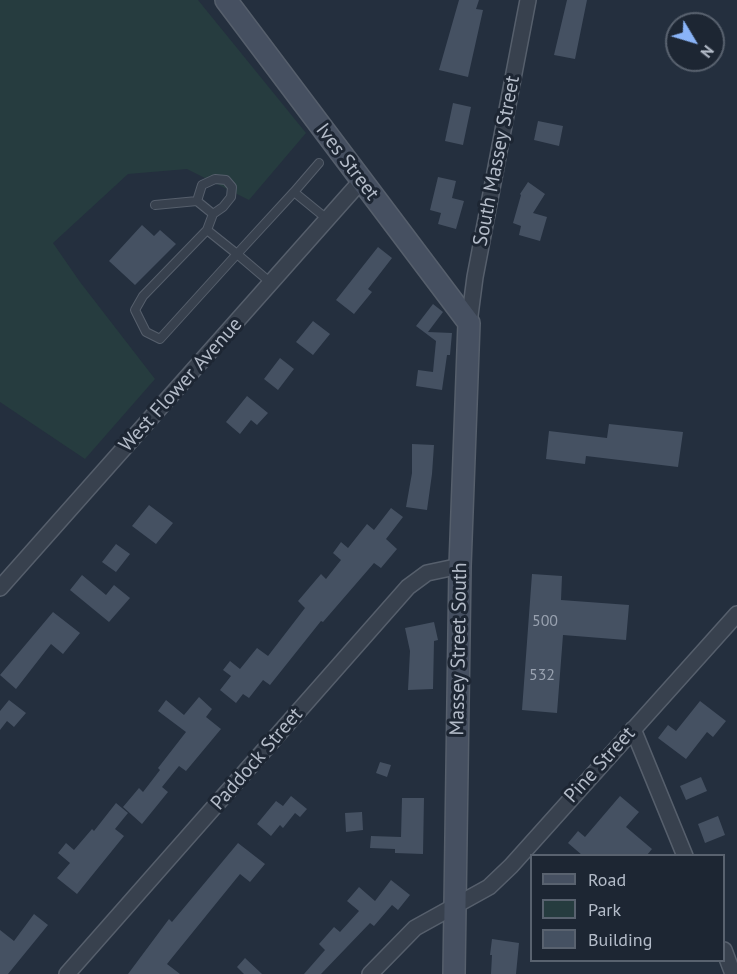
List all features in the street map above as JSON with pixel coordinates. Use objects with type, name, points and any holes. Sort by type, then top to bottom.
[{"type":"street","name":"Ives Street","points":[[226,0],[469,323]]},
{"type":"street","name":"South Massey Street","points":[[469,323],[475,277],[528,0]]},
{"type":"street","name":"West Flower Avenue","points":[[0,588],[362,181]]},
{"type":"street","name":"Massey Street South","points":[[454,974],[460,566],[469,323]]},
{"type":"street","name":"Paddock Street","points":[[67,974],[408,587],[427,573],[460,566]]},
{"type":"street","name":"Pine Street","points":[[370,974],[415,928],[489,887],[511,866],[737,614]]},
{"type":"street","points":[[633,729],[685,854]]},
{"type":"street","points":[[725,955],[733,974]]},
{"type":"lane","points":[[196,201],[202,185],[215,179],[226,180],[232,187],[231,197],[213,214],[207,230],[143,296],[135,310],[146,332],[160,339],[320,163]]},
{"type":"lane","points":[[294,192],[327,219]]},
{"type":"lane","points":[[155,205],[196,201],[213,214]]},
{"type":"lane","points":[[207,230],[271,283]]},
{"type":"green space","points":[[0,0],[198,0],[306,133],[249,200],[187,169],[128,174],[53,243],[155,379],[85,459],[0,402]]},
{"type":"building","points":[[459,0],[479,0],[476,9],[483,10],[468,77],[439,70]]},
{"type":"building","points":[[567,0],[587,0],[575,59],[554,55]]},
{"type":"building","points":[[453,103],[471,107],[463,145],[445,141]]},
{"type":"building","points":[[538,121],[563,126],[559,146],[534,140]]},
{"type":"building","points":[[438,177],[456,181],[452,198],[464,201],[456,229],[438,224],[441,213],[430,210]]},
{"type":"building","points":[[528,182],[545,194],[533,213],[547,217],[540,241],[519,235],[521,226],[513,223],[520,194]]},
{"type":"building","points":[[142,225],[154,236],[160,230],[176,244],[135,285],[109,261]]},
{"type":"building","points":[[378,247],[392,258],[368,289],[372,292],[354,314],[336,300]]},
{"type":"building","points":[[433,304],[443,312],[428,332],[452,333],[450,355],[447,355],[442,390],[416,386],[418,370],[433,372],[436,341],[416,326]]},
{"type":"building","points":[[313,321],[330,334],[313,355],[296,342]]},
{"type":"building","points":[[280,358],[294,369],[278,390],[264,379]]},
{"type":"building","points":[[247,396],[268,413],[257,425],[251,420],[240,434],[226,422]]},
{"type":"building","points":[[609,424],[683,432],[678,467],[586,456],[585,464],[546,459],[549,431],[607,438]]},
{"type":"building","points":[[412,444],[434,445],[427,510],[406,507],[412,473]]},
{"type":"building","points":[[149,505],[173,523],[156,544],[132,526]]},
{"type":"building","points":[[391,508],[403,517],[386,539],[397,549],[381,568],[374,563],[323,622],[321,621],[270,685],[263,680],[249,698],[243,694],[236,703],[220,690],[231,676],[223,670],[230,661],[240,669],[257,648],[268,656],[305,608],[298,601],[321,574],[326,579],[341,560],[333,553],[341,542],[348,548],[367,524],[374,530]]},
{"type":"building","points":[[116,544],[130,554],[116,572],[102,562]]},
{"type":"building","points":[[532,574],[562,576],[561,600],[629,605],[626,640],[563,635],[557,713],[522,710]]},
{"type":"building","points":[[82,575],[106,595],[114,585],[130,598],[109,622],[70,590]]},
{"type":"building","points":[[53,612],[80,633],[63,654],[51,644],[16,689],[0,675]]},
{"type":"building","points":[[434,622],[438,640],[434,641],[433,689],[408,690],[410,651],[405,628]]},
{"type":"building","points":[[199,697],[212,709],[206,717],[221,729],[186,771],[179,766],[162,787],[168,792],[142,824],[123,807],[139,788],[143,792],[186,732],[158,711],[166,700],[184,715]]},
{"type":"building","points":[[9,700],[26,713],[14,727],[7,721],[0,730],[0,711]]},
{"type":"building","points":[[700,701],[726,721],[713,737],[707,732],[686,759],[658,738],[668,725],[676,731]]},
{"type":"building","points":[[380,762],[391,765],[387,777],[376,773]]},
{"type":"building","points":[[701,777],[707,791],[686,800],[680,786]]},
{"type":"building","points":[[291,796],[307,809],[300,817],[295,813],[283,828],[280,825],[271,836],[257,824],[276,801],[283,806]]},
{"type":"building","points":[[620,796],[639,812],[626,827],[652,849],[648,854],[581,854],[568,843],[578,831],[585,837]]},
{"type":"building","points":[[402,798],[424,798],[423,854],[395,853],[395,849],[370,848],[371,836],[401,837]]},
{"type":"building","points":[[116,803],[128,813],[115,829],[124,836],[77,894],[57,878],[70,863],[58,853],[66,843],[74,850],[92,829],[94,831]]},
{"type":"building","points":[[362,812],[363,830],[346,832],[345,813]]},
{"type":"building","points":[[718,816],[725,835],[705,843],[698,824]]},
{"type":"building","points":[[238,843],[265,864],[250,882],[240,874],[167,964],[180,974],[128,974],[169,919],[172,922]]},
{"type":"building","points":[[391,880],[410,895],[398,910],[392,905],[374,926],[370,923],[321,974],[304,974],[325,950],[319,944],[334,927],[340,932],[359,911],[347,901],[359,887],[375,901]]},
{"type":"building","points":[[34,914],[48,925],[8,974],[0,974],[0,930],[14,941]]},
{"type":"building","points":[[492,939],[519,943],[516,974],[491,974]]},
{"type":"building","points":[[245,958],[262,974],[244,974],[237,967]]}]
